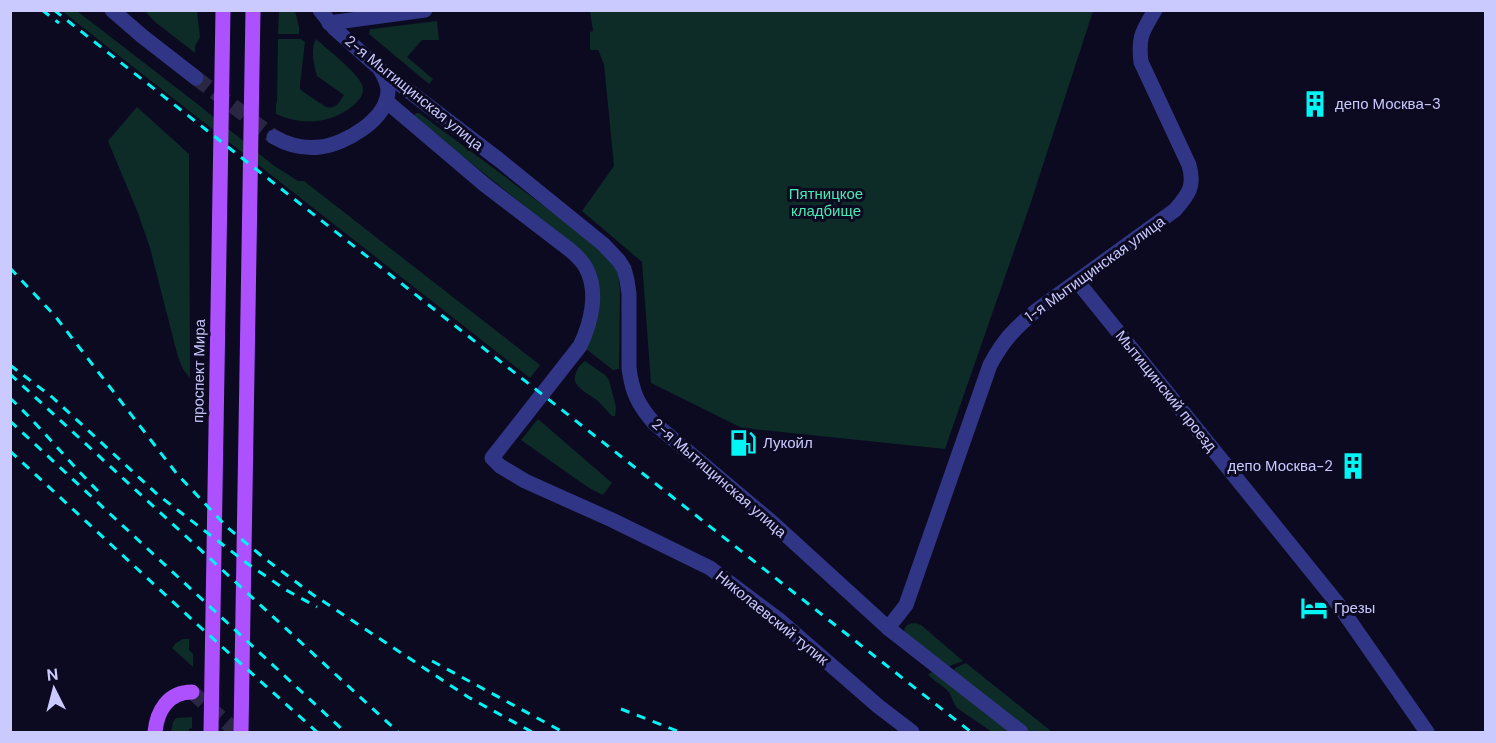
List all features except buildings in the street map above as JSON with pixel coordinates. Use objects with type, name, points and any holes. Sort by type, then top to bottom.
[{"type":"main road","name":"проспект Мира","points":[[211,732],[223,10]]},
{"type":"main road","points":[[241,732],[253,10]]},
{"type":"main road","points":[[155,732],[157,717],[167,702],[181,693],[192,692]]},
{"type":"street","points":[[324,17],[425,10]]},
{"type":"street","name":"1-я Мытищинская улица","points":[[888,627],[906,605],[990,365],[1003,342],[1037,310],[1175,210],[1191,188],[1192,177],[1189,165],[1141,62],[1139,47],[1143,31],[1155,10]]},
{"type":"street","points":[[115,12],[196,78]]},
{"type":"street","name":"2-я Мытищинская улица","points":[[324,17],[380,69],[498,159],[603,244],[619,261],[624,269],[629,294],[630,380],[634,395],[654,423],[774,524],[888,627],[1021,732]]},
{"type":"street","points":[[274,137],[303,147],[336,144],[348,138],[368,124],[383,109],[387,84],[380,69]]},
{"type":"street","name":"Николаевский тупик","points":[[386,101],[485,185],[580,258],[590,278],[591,316],[580,346],[492,458],[500,466],[525,481],[710,568],[778,619],[878,706],[912,732]]},
{"type":"street","name":"Мытищинский проезд","points":[[1077,281],[1338,604],[1427,732]]},
{"type":"green space","points":[[62,11],[77,11],[273,165],[298,181],[304,181],[540,365],[530,378]]},
{"type":"green space","points":[[145,11],[197,11],[200,37],[195,46],[195,53],[154,21]]},
{"type":"green space","points":[[279,11],[295,11],[299,34],[278,34]]},
{"type":"green space","name":"Пятницкое кладбище","points":[[590,11],[1093,11],[1030,205],[945,449],[742,428],[651,383],[642,262],[582,211],[614,166],[604,64],[598,50],[590,50],[590,32],[593,31]]},
{"type":"green space","points":[[437,21],[439,40],[422,40],[407,57],[433,79],[429,84],[369,34],[370,29]]},
{"type":"green space","points":[[278,39],[301,39],[305,42],[300,85],[302,91],[326,107],[337,105],[344,95],[317,76],[313,52],[316,39],[360,80],[363,91],[360,98],[354,105],[336,116],[316,121],[296,120],[276,114]]},
{"type":"green space","points":[[137,107],[189,154],[190,378],[178,357],[150,248],[138,213],[108,141]]},
{"type":"green space","points":[[416,113],[563,220],[612,261],[618,273],[620,290],[619,369],[613,370],[586,349],[598,289],[527,208],[415,118]]},
{"type":"green space","points":[[585,361],[609,380],[616,407],[615,416],[612,416],[575,382],[578,369]]},
{"type":"green space","points":[[538,419],[612,483],[603,495],[589,488],[521,440]]},
{"type":"green space","points":[[915,623],[921,625],[963,661],[947,667],[904,632],[907,625]]},
{"type":"green space","points":[[183,639],[189,639],[189,650],[193,654],[193,667],[172,648]]},
{"type":"green space","points":[[966,663],[1052,732],[1027,732],[953,671]]},
{"type":"green space","points":[[933,672],[1010,732],[992,732],[957,708],[947,690],[928,674]]},
{"type":"green space","points":[[192,717],[192,728],[189,732],[171,732],[176,718]]},
{"type":"tunnel","points":[[196,78],[274,137]]},
{"type":"tunnel","points":[[192,692],[237,732]]},
{"type":"railway","points":[[42,10],[59,23]]},
{"type":"railway","points":[[54,10],[971,732]]},
{"type":"railway","points":[[10,268],[55,316],[177,474],[228,528],[312,594],[468,697],[532,732]]},
{"type":"railway","points":[[10,365],[52,397],[158,495],[248,564],[286,590],[317,607]]},
{"type":"railway","points":[[10,374],[398,732]]},
{"type":"railway","points":[[10,398],[103,496]]},
{"type":"railway","points":[[10,421],[345,732]]},
{"type":"railway","points":[[10,451],[317,732]]},
{"type":"railway","points":[[432,661],[563,732]]},
{"type":"railway","points":[[621,709],[680,732]]},
{"type":"place","name":"депо Москва-3","points":[[1315,104]]},
{"type":"place","name":"Лукойл","points":[[743,443]]},
{"type":"place","name":"депо Москва-2","points":[[1353,466]]},
{"type":"place","name":"Грезы","points":[[1314,608]]}]
